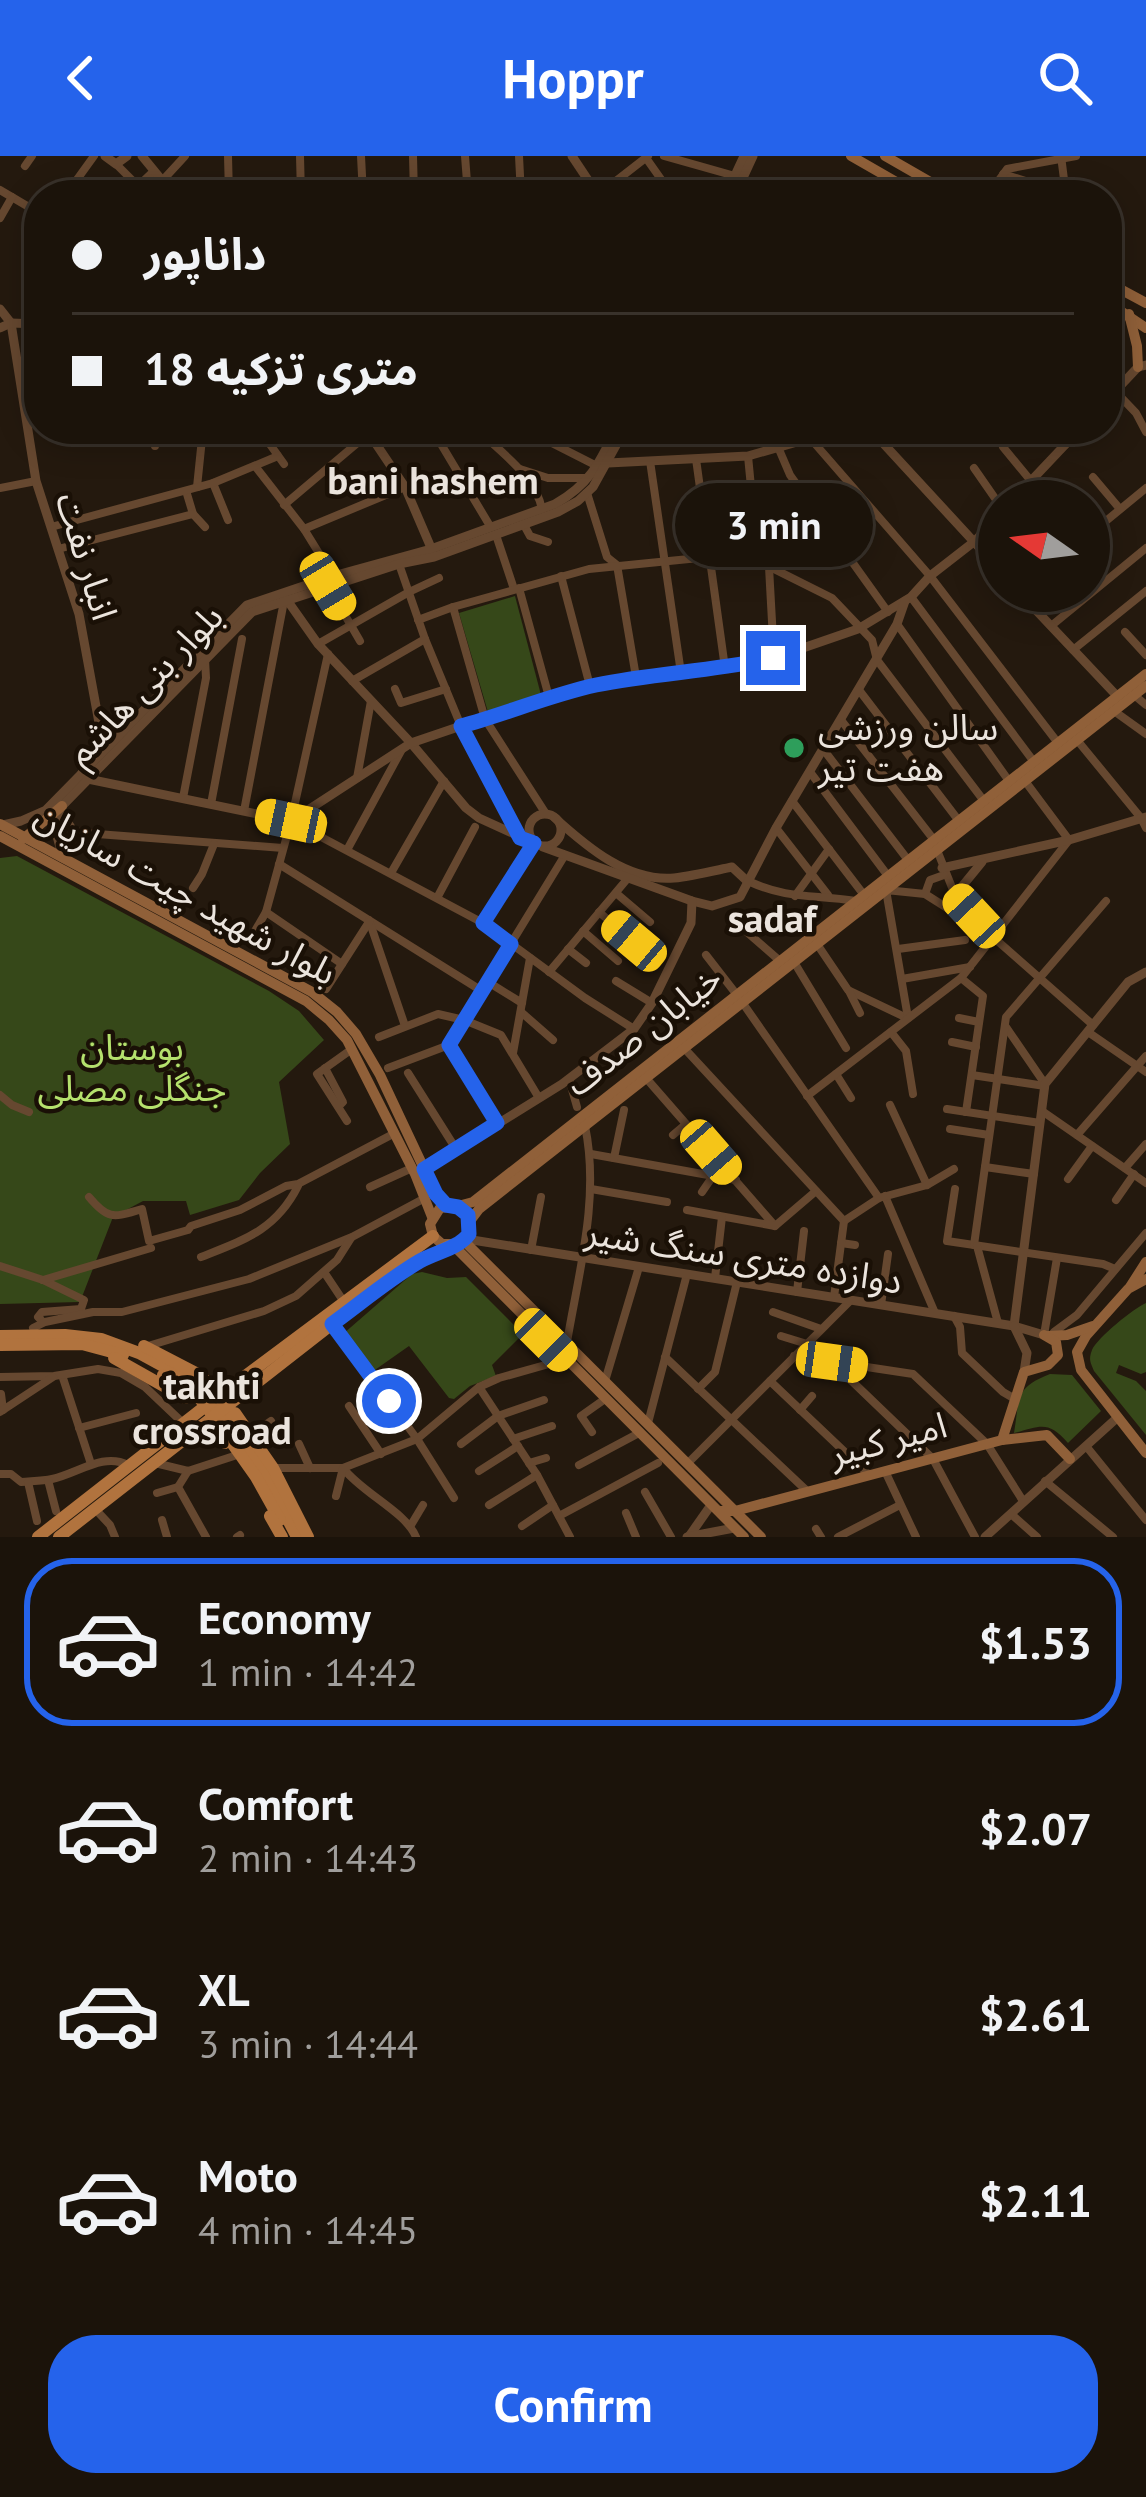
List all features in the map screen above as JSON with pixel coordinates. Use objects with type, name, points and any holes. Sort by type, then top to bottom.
[{"type":"main road","points":[[850,156],[892,180]]},
{"type":"main road","points":[[885,156],[920,180]]},
{"type":"main road","points":[[1122,310],[1146,328]]},
{"type":"main road","points":[[1129,314],[1142,366]]},
{"type":"main road","name":"خیابان صدف","points":[[452,1206],[473,1202],[787,962],[860,898],[935,845],[958,821],[1146,674]]},
{"type":"main road","points":[[787,962],[817,944],[935,845],[1146,686]]},
{"type":"main road","points":[[21,841],[62,806]]},
{"type":"main road","name":"بلوار شهید چیت سازیان","points":[[1,828],[306,1001],[329,1020],[352,1049],[394,1133],[436,1194],[452,1206]]},
{"type":"main road","name":"بلوار شهید چیت سازیان","points":[[21,841],[63,858],[312,992],[337,1012],[377,1071],[418,1168],[432,1217]]},
{"type":"main road","points":[[204,1378],[246,1382],[416,1263],[458,1243],[479,1209],[684,1048],[740,998]]},
{"type":"main road","points":[[470,1221],[452,1206],[432,1217],[430,1224],[437,1241],[458,1243],[567,1342],[605,1381],[663,1455],[739,1532]]},
{"type":"main road","points":[[38,1537],[433,1236]]},
{"type":"main road","points":[[458,1243],[605,1399],[643,1428]]},
{"type":"main road","points":[[1146,1262],[1077,1352],[1081,1370],[1146,1453]]},
{"type":"main road","points":[[1128,1289],[1146,1279]]},
{"type":"main road","points":[[1044,1336],[1096,1324]]},
{"type":"main road","points":[[0,1336],[94,1329],[146,1347],[204,1378],[225,1398]]},
{"type":"main road","points":[[26,1336],[25,1349],[95,1352],[129,1365],[203,1415],[289,1537]]},
{"type":"main road","points":[[26,1336],[118,1353],[172,1379],[200,1400],[256,1477],[289,1537]]},
{"type":"main road","points":[[1024,1372],[1056,1360],[1057,1342],[1044,1336]]},
{"type":"main road","points":[[1048,1365],[1081,1370]]},
{"type":"main road","name":"امیر کبیر","points":[[715,1508],[735,1511],[1002,1440],[1024,1372]]},
{"type":"main road","points":[[203,1415],[209,1391],[204,1378]]},
{"type":"main road","points":[[246,1382],[243,1411],[249,1432]]},
{"type":"main road","points":[[59,1537],[153,1463],[185,1427],[188,1406],[166,1387]]},
{"type":"main road","points":[[203,1415],[217,1420],[227,1412],[235,1413],[273,1468],[308,1537]]},
{"type":"main road","points":[[185,1427],[224,1443]]},
{"type":"main road","points":[[1002,1440],[1048,1436],[1070,1460]]},
{"type":"main road","points":[[663,1455],[687,1464],[761,1537]]},
{"type":"street","points":[[25,166],[32,156]]},
{"type":"street","points":[[104,156],[132,180]]},
{"type":"street","points":[[116,164],[128,156]]},
{"type":"street","points":[[142,156],[162,180]]},
{"type":"street","points":[[164,180],[184,156]]},
{"type":"street","points":[[664,156],[739,177]]},
{"type":"street","points":[[738,180],[749,156]]},
{"type":"street","points":[[999,180],[1006,169],[1076,156]]},
{"type":"street","points":[[617,180],[647,157]]},
{"type":"street","points":[[144,180],[154,171]]},
{"type":"street","points":[[1003,174],[1022,180]]},
{"type":"street","points":[[0,190],[24,204]]},
{"type":"street","points":[[0,218],[12,197]]},
{"type":"street","name":"انبار نفت","points":[[0,308],[24,419]]},
{"type":"street","points":[[1122,403],[1136,413],[1146,432]]},
{"type":"street","name":"انبار نفت","points":[[29,444],[36,482],[79,614],[107,754]]},
{"type":"street","points":[[197,487],[201,444]]},
{"type":"street","points":[[51,527],[281,460],[270,444]]},
{"type":"street","points":[[284,506],[354,444]]},
{"type":"street","points":[[379,444],[405,487],[432,553]]},
{"type":"street","points":[[441,444],[493,531],[549,697]]},
{"type":"street","points":[[492,444],[530,481],[542,509]]},
{"type":"street","points":[[556,444],[603,465],[748,456],[789,444]]},
{"type":"street","name":"بلوار بنی هاشم","points":[[1,828],[46,810],[252,612],[330,581],[432,553],[542,509],[573,494],[603,465],[611,444]]},
{"type":"street","name":"بلوار بنی هاشم","points":[[493,531],[558,512],[587,493],[616,444]]},
{"type":"street","points":[[775,444],[824,526],[888,612]]},
{"type":"street","points":[[815,444],[930,576],[1058,743]]},
{"type":"street","points":[[884,444],[978,544]]},
{"type":"street","points":[[1032,480],[1065,445]]},
{"type":"street","points":[[1003,448],[1030,480]]},
{"type":"street","points":[[748,456],[754,518],[782,558]]},
{"type":"street","points":[[696,459],[725,668]]},
{"type":"street","points":[[650,461],[680,673]]},
{"type":"street","points":[[255,466],[304,529],[360,641]]},
{"type":"street","points":[[517,468],[548,478],[589,478]]},
{"type":"street","points":[[974,468],[982,480]]},
{"type":"street","points":[[1093,477],[1120,509]]},
{"type":"street","points":[[0,488],[36,482]]},
{"type":"street","points":[[214,483],[228,520]]},
{"type":"street","points":[[304,529],[405,487]]},
{"type":"street","points":[[1110,517],[1146,488]]},
{"type":"street","points":[[587,493],[608,557],[617,565],[636,677]]},
{"type":"street","points":[[187,494],[193,514],[205,527]]},
{"type":"street","points":[[58,549],[193,514]]},
{"type":"street","points":[[524,525],[530,536],[548,542]]},
{"type":"street","points":[[769,567],[824,526]]},
{"type":"street","points":[[291,821],[407,746],[461,726],[590,686],[773,658],[859,628],[908,599],[978,538]]},
{"type":"street","points":[[1051,626],[1146,548]]},
{"type":"street","name":"بلوار بنی هاشم","points":[[107,754],[247,605],[432,553]]},
{"type":"street","points":[[418,620],[561,576],[617,565],[752,558],[832,598],[872,640],[877,660],[984,801]]},
{"type":"street","points":[[399,564],[461,726],[520,838]]},
{"type":"street","points":[[769,567],[773,658]]},
{"type":"street","points":[[561,576],[590,686]]},
{"type":"street","points":[[318,644],[439,578]]},
{"type":"street","points":[[1073,650],[1146,591]]},
{"type":"street","points":[[691,922],[712,906],[740,897],[908,599]]},
{"type":"street","points":[[908,599],[1034,762]]},
{"type":"street","points":[[285,600],[407,746],[479,818],[565,855],[712,906]]},
{"type":"street","points":[[244,812],[285,600]]},
{"type":"street","points":[[453,607],[484,719],[550,816],[560,826],[560,837],[553,844],[539,845],[529,835],[530,824],[536,817],[550,816],[604,858],[640,875],[670,879],[732,867],[747,881],[794,897],[860,898]]},
{"type":"street","points":[[1038,612],[1117,696]]},
{"type":"street","points":[[897,624],[1009,781]]},
{"type":"street","points":[[1125,632],[1146,655]]},
{"type":"street","points":[[211,804],[242,639]]},
{"type":"street","points":[[352,680],[425,639]]},
{"type":"street","points":[[252,936],[266,912],[291,821],[328,654]]},
{"type":"street","points":[[183,799],[206,658]]},
{"type":"street","points":[[395,689],[401,703],[446,689]]},
{"type":"street","points":[[859,691],[958,821]]},
{"type":"street","points":[[1134,695],[1146,705]]},
{"type":"street","points":[[357,779],[371,701]]},
{"type":"street","points":[[1114,711],[1146,734]]},
{"type":"street","points":[[842,719],[935,845],[955,896],[1090,1028],[1141,1070]]},
{"type":"street","points":[[925,895],[930,880],[943,871],[1144,821],[1077,740]]},
{"type":"street","points":[[346,850],[407,746]]},
{"type":"street","points":[[823,749],[908,860]]},
{"type":"street","points":[[810,772],[888,876]]},
{"type":"street","points":[[85,776],[291,821],[483,923],[634,1029]]},
{"type":"street","name":"بلوار بنی هاشم","points":[[63,858],[54,825],[85,776]]},
{"type":"street","points":[[391,874],[443,781]]},
{"type":"street","points":[[1025,781],[1069,840]]},
{"type":"street","points":[[792,801],[860,898]]},
{"type":"street","points":[[70,825],[83,833],[283,848]]},
{"type":"street","points":[[437,898],[475,827]]},
{"type":"street","points":[[776,828],[829,897]]},
{"type":"street","points":[[807,1096],[961,978],[1069,840]]},
{"type":"street","points":[[193,888],[214,844]]},
{"type":"street","points":[[483,923],[539,845]]},
{"type":"street","points":[[794,897],[829,849]]},
{"type":"street","points":[[388,1067],[449,1045],[565,855]]},
{"type":"street","points":[[955,896],[983,860]]},
{"type":"street","points":[[279,864],[482,992]]},
{"type":"street","points":[[549,972],[628,878]]},
{"type":"street","points":[[908,1018],[886,890],[925,895],[993,937]]},
{"type":"street","points":[[616,893],[650,922]]},
{"type":"street","points":[[370,1187],[456,1149],[569,1079],[634,1029],[652,1003],[691,922],[692,901]]},
{"type":"street","points":[[998,1324],[975,1246],[1006,1017],[1106,901]]},
{"type":"street","points":[[266,912],[342,964]]},
{"type":"street","points":[[599,912],[634,941]]},
{"type":"street","points":[[326,989],[369,920]]},
{"type":"street","points":[[369,920],[405,1027]]},
{"type":"street","points":[[733,920],[787,962],[846,1048]]},
{"type":"street","points":[[583,932],[618,961]]},
{"type":"street","points":[[898,950],[965,940]]},
{"type":"street","points":[[817,944],[860,1012]]},
{"type":"street","points":[[568,949],[586,963]]},
{"type":"street","points":[[706,955],[882,1197],[935,1313]]},
{"type":"street","points":[[512,1054],[530,958]]},
{"type":"street","points":[[902,979],[971,967]]},
{"type":"street","points":[[1024,1372],[1027,1352],[1014,1326],[1045,1085],[1128,982],[1146,972]]},
{"type":"street","points":[[961,978],[983,996],[966,1112]]},
{"type":"street","points":[[616,981],[652,1003]]},
{"type":"street","points":[[488,982],[553,1040]]},
{"type":"street","points":[[848,990],[908,1018]]},
{"type":"street","points":[[379,1037],[437,1013],[464,1020],[501,1035],[539,1098]]},
{"type":"street","points":[[959,1018],[979,1022]]},
{"type":"street","points":[[1005,1026],[1045,1085]]},
{"type":"street","points":[[891,1032],[907,1051],[913,1094]]},
{"type":"street","points":[[952,1042],[976,1047]]},
{"type":"street","points":[[449,1045],[497,1123]]},
{"type":"street","points":[[684,1048],[844,1221]]},
{"type":"street","points":[[347,1121],[317,1074],[352,1049]]},
{"type":"street","points":[[1077,1135],[1141,1070],[1146,1056]]},
{"type":"street","points":[[408,1073],[456,1149]]},
{"type":"street","points":[[836,1074],[851,1098]]},
{"type":"street","points":[[972,1075],[1045,1085]]},
{"type":"street","points":[[646,1078],[776,1226]]},
{"type":"street","points":[[569,1079],[577,1107]]},
{"type":"street","points":[[0,1094],[12,1106],[28,1112]]},
{"type":"street","points":[[890,1106],[927,1185]]},
{"type":"street","points":[[946,1109],[1041,1117],[1077,1135],[1146,1183]]},
{"type":"street","points":[[614,1158],[624,1110]]},
{"type":"street","points":[[673,1135],[686,1124]]},
{"type":"street","points":[[567,1342],[591,1189],[585,1126]]},
{"type":"street","points":[[950,1129],[989,1135]]},
{"type":"street","points":[[44,1280],[240,1210],[394,1133]]},
{"type":"street","points":[[1116,1200],[1146,1144]]},
{"type":"street","points":[[1068,1180],[1092,1146]]},
{"type":"street","points":[[591,1154],[736,1180]]},
{"type":"street","points":[[985,1167],[1034,1174]]},
{"type":"street","points":[[834,1298],[844,1221],[882,1197],[927,1185],[954,1169]]},
{"type":"street","points":[[702,1192],[713,1176]]},
{"type":"street","points":[[201,1257],[256,1235],[291,1200],[298,1184]]},
{"type":"street","points":[[591,1189],[667,1202]]},
{"type":"street","points":[[955,1189],[947,1241],[1115,1269]]},
{"type":"street","points":[[776,1226],[816,1191]]},
{"type":"street","points":[[89,1197],[101,1212],[113,1217],[142,1209],[150,1244]]},
{"type":"street","points":[[532,1250],[541,1197]]},
{"type":"street","points":[[26,1336],[93,1312],[122,1312],[268,1272],[352,1237],[425,1198]]},
{"type":"street","points":[[687,1210],[776,1226]]},
{"type":"street","points":[[715,1279],[722,1217]]},
{"type":"street","points":[[797,1292],[804,1231]]},
{"type":"street","points":[[1044,1336],[1077,1315],[1146,1233]]},
{"type":"street","points":[[146,1347],[264,1311],[296,1296],[338,1260],[352,1237]]},
{"type":"street","name":"دوازده متری سنگ شیر","points":[[458,1243],[532,1250],[954,1316],[1044,1336]]},
{"type":"street","points":[[841,1243],[855,1245]]},
{"type":"street","points":[[881,1305],[888,1254]]},
{"type":"street","points":[[1044,1336],[1057,1258]]},
{"type":"street","points":[[0,1266],[44,1280],[85,1302],[81,1309],[42,1312],[26,1336]]},
{"type":"street","points":[[605,1381],[639,1267]]},
{"type":"street","points":[[324,1272],[344,1302]]},
{"type":"street","points":[[579,1465],[643,1428],[687,1274]]},
{"type":"street","points":[[698,1389],[715,1372],[737,1282]]},
{"type":"street","points":[[687,1464],[851,1300]]},
{"type":"street","points":[[772,1312],[821,1329]]},
{"type":"street","points":[[954,1316],[962,1354],[1015,1399]]},
{"type":"street","points":[[332,1324],[454,1498]]},
{"type":"street","points":[[781,1336],[807,1344]]},
{"type":"street","points":[[794,1357],[913,1374],[987,1444],[1023,1501]]},
{"type":"street","points":[[665,1358],[808,1492]]},
{"type":"street","points":[[273,1468],[343,1468],[381,1454],[417,1439],[479,1387],[556,1362]]},
{"type":"street","points":[[832,1362],[933,1459],[975,1537]]},
{"type":"street","points":[[0,1377],[58,1376],[98,1369],[121,1373],[145,1387],[185,1427]]},
{"type":"street","points":[[1,1394],[2,1411],[58,1376]]},
{"type":"street","points":[[58,1376],[91,1464]]},
{"type":"street","points":[[770,1381],[870,1475]]},
{"type":"street","points":[[479,1387],[530,1463],[569,1537]]},
{"type":"street","points":[[800,1410],[812,1396]]},
{"type":"street","points":[[592,1432],[581,1415],[605,1399]]},
{"type":"street","points":[[461,1444],[498,1416],[544,1400]]},
{"type":"street","points":[[349,1406],[381,1454]]},
{"type":"street","points":[[80,1428],[136,1413]]},
{"type":"street","points":[[985,1537],[1118,1418]]},
{"type":"street","points":[[249,1432],[271,1421]]},
{"type":"street","points":[[479,1471],[516,1442],[552,1426]]},
{"type":"street","points":[[298,1444],[310,1468]]},
{"type":"street","points":[[1086,1446],[1146,1520]]},
{"type":"street","points":[[559,1516],[663,1455]]},
{"type":"street","points":[[153,1463],[188,1471],[234,1456]]},
{"type":"street","points":[[530,1463],[546,1458]]},
{"type":"street","points":[[0,1474],[28,1482],[49,1480],[91,1464],[120,1460],[129,1465]]},
{"type":"street","points":[[336,1496],[343,1468]]},
{"type":"street","points":[[343,1468],[353,1482],[411,1525],[416,1537]]},
{"type":"street","points":[[157,1493],[178,1487],[188,1471]]},
{"type":"street","points":[[885,1471],[914,1536]]},
{"type":"street","points":[[489,1505],[537,1475]]},
{"type":"street","points":[[49,1480],[56,1511]]},
{"type":"street","points":[[1046,1481],[1113,1537]]},
{"type":"street","points":[[28,1482],[37,1521]]},
{"type":"street","points":[[178,1487],[206,1537]]},
{"type":"street","points":[[645,1492],[670,1537]]},
{"type":"street","points":[[411,1525],[423,1504]]},
{"type":"street","points":[[522,1526],[553,1505]]},
{"type":"street","points":[[838,1537],[900,1505]]},
{"type":"street","points":[[688,1536],[715,1508]]},
{"type":"street","points":[[95,1509],[115,1537]]},
{"type":"street","points":[[626,1513],[636,1537]]},
{"type":"street","points":[[1010,1513],[1036,1537]]},
{"type":"street","points":[[162,1520],[167,1537]]},
{"type":"street","points":[[688,1536],[739,1532]]},
{"type":"green space","points":[[515,596],[541,695],[488,712],[459,613]]},
{"type":"green space","name":"بوستان جنگلی مصلی","points":[[17,856],[269,991],[299,1011],[324,1040],[279,1082],[290,1144],[239,1200],[190,1215],[186,1201],[143,1201],[113,1217],[80,1302],[0,1304],[0,858]]},
{"type":"green space","points":[[412,1274],[466,1277],[523,1334],[492,1365],[496,1376],[470,1386],[454,1399],[409,1346],[372,1372],[343,1334]]},
{"type":"green space","points":[[1146,1303],[1146,1372],[1119,1365],[1116,1373],[1146,1391],[1146,1435],[1094,1371],[1090,1359],[1101,1338]]},
{"type":"green space","points":[[1050,1374],[1072,1375],[1101,1411],[1068,1443],[1044,1427],[1014,1433],[1024,1390]]},
{"type":"place","name":"سالن ورزشی هفت تیر","points":[[794,748]]},
{"type":"district","name":"bani hashem","points":[[433,480]]},
{"type":"district","name":"sadaf","points":[[772,918]]},
{"type":"district","name":"takhti crossroad","points":[[212,1408]]},
{"type":"route","points":[[389,1401],[332,1324],[416,1263],[459,1244],[469,1234],[468,1215],[446,1205],[424,1169],[497,1123],[449,1045],[511,944],[483,923],[534,843],[520,838],[461,726],[590,686],[773,658]]}]
